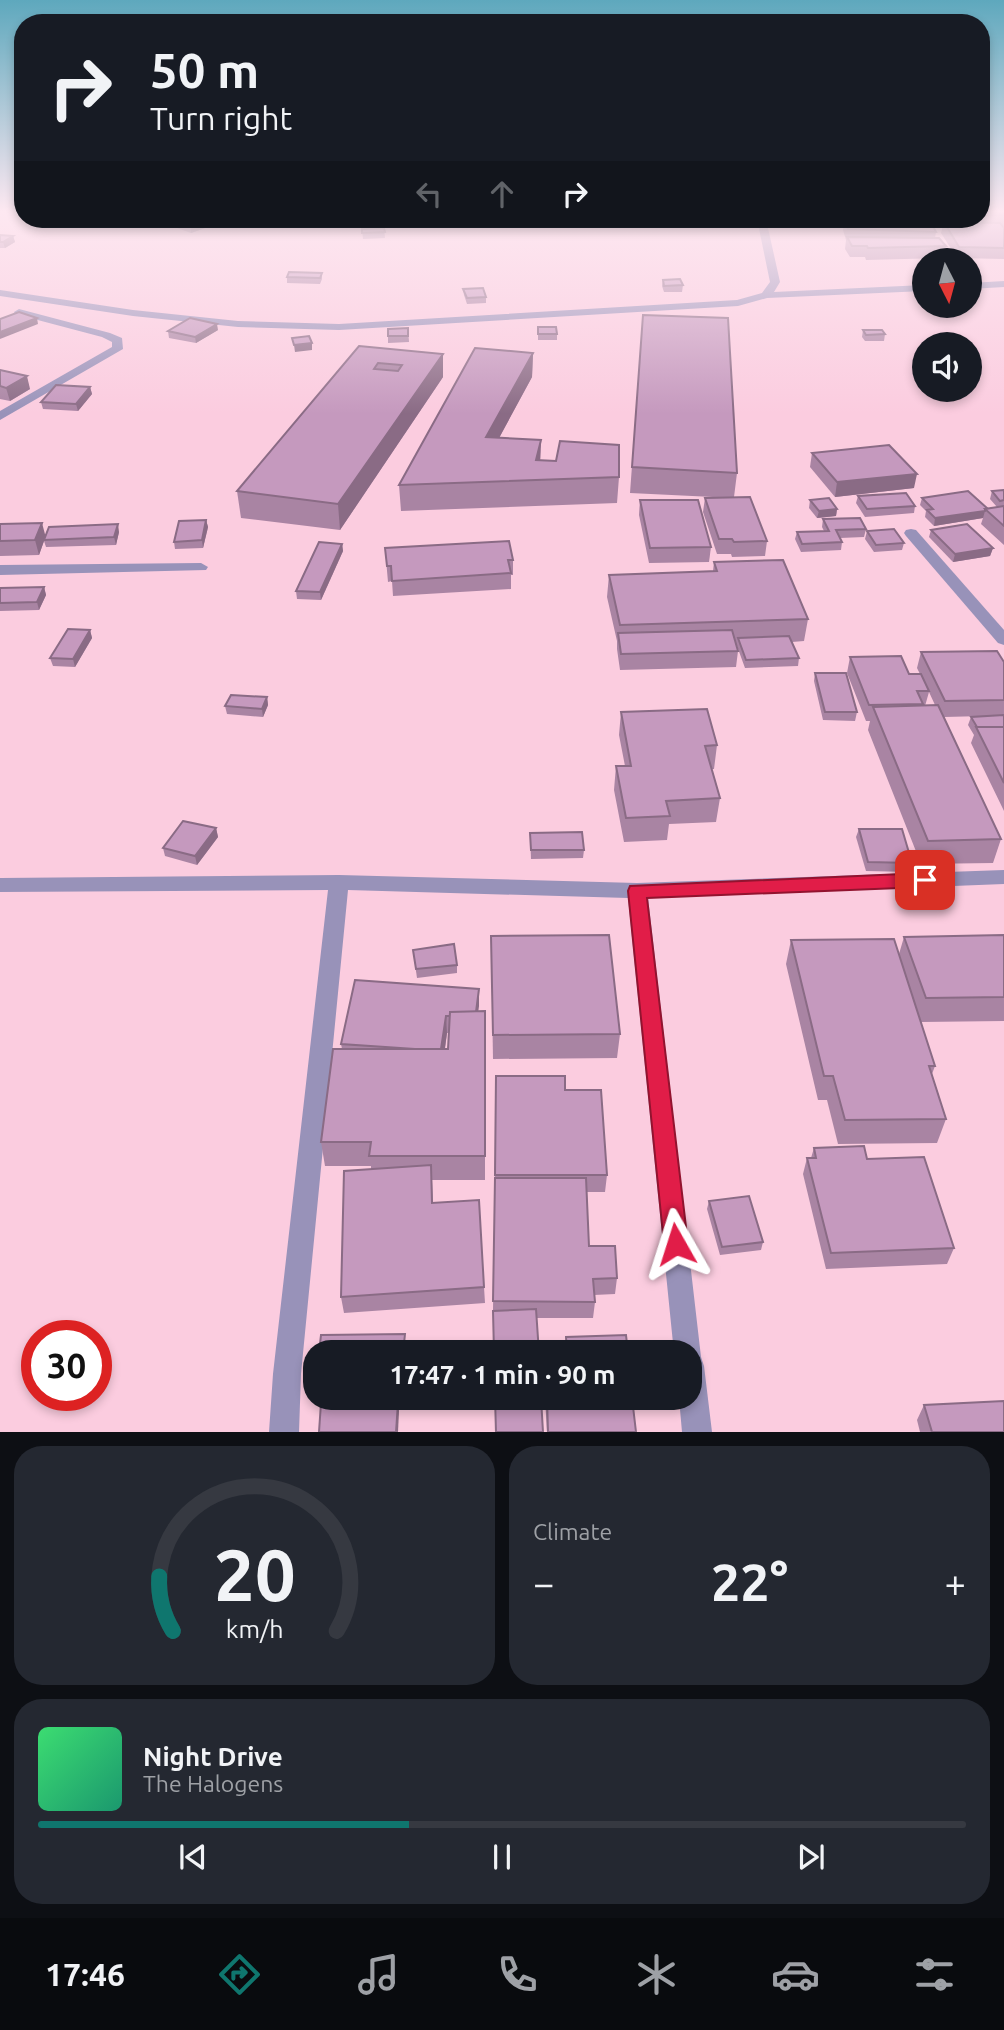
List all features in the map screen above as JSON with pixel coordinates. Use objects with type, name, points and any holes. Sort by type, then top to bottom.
[{"type":"street","points":[[766,295],[775,280]]},
{"type":"street","points":[[982,285],[1004,284]]},
{"type":"street","points":[[0,293],[133,313],[238,324],[339,327],[738,303],[766,295],[912,289]]},
{"type":"street","points":[[0,416],[117,349],[118,340],[106,335],[15,314],[51,301]]},
{"type":"street","points":[[912,534],[1004,640]]},
{"type":"street","points":[[0,570],[201,567]]},
{"type":"street","points":[[0,885],[339,882],[637,891],[1004,877]]},
{"type":"street","points":[[284,1432],[287,1374],[339,882]]},
{"type":"street","points":[[637,891],[687,1340]]},
{"type":"street","points":[[695,1410],[697,1432]]},
{"type":"building","points":[[663,280],[680,280],[683,285],[664,286]]},
{"type":"building","points":[[483,288],[486,297],[467,298],[463,289]]},
{"type":"building","points":[[19,312],[37,318],[0,332],[0,319]]},
{"type":"building","points":[[643,315],[728,318],[737,473],[632,467]]},
{"type":"building","points":[[190,318],[217,324],[195,337],[168,331]]},
{"type":"building","points":[[538,327],[556,327],[557,334],[538,334]]},
{"type":"building","points":[[408,328],[408,336],[388,336],[388,329]]},
{"type":"building","points":[[863,330],[882,330],[885,334],[866,335]]},
{"type":"building","points":[[309,336],[312,343],[294,345],[292,338]]},
{"type":"building","points":[[359,346],[443,354],[338,504],[237,491]],"holes":[[[378,363],[402,365],[398,371],[374,369]]]},
{"type":"building","points":[[475,348],[533,353],[486,437],[541,440],[536,460],[556,461],[560,441],[619,445],[619,477],[399,485]]},
{"type":"building","points":[[0,370],[27,376],[6,388],[0,386]]},
{"type":"building","points":[[56,385],[90,387],[76,404],[41,402]]},
{"type":"building","points":[[889,445],[917,474],[837,482],[812,453]]},
{"type":"building","points":[[1004,490],[1004,500],[1000,501],[992,491]]},
{"type":"building","points":[[968,491],[988,509],[935,518],[927,510],[933,509],[922,498]]},
{"type":"building","points":[[906,493],[915,506],[867,509],[858,496]]},
{"type":"building","points":[[750,497],[767,541],[734,542],[732,539],[719,539],[705,498]]},
{"type":"building","points":[[829,498],[837,509],[819,511],[810,500]]},
{"type":"building","points":[[640,500],[698,500],[711,547],[650,548]]},
{"type":"building","points":[[1004,506],[1004,526],[985,509]]},
{"type":"building","points":[[860,518],[866,529],[836,530],[842,542],[802,544],[797,532],[829,531],[823,519]]},
{"type":"building","points":[[206,520],[202,540],[174,542],[179,521]]},
{"type":"building","points":[[42,523],[35,540],[0,541],[0,524]]},
{"type":"building","points":[[118,524],[114,537],[44,540],[49,527]]},
{"type":"building","points":[[967,524],[993,548],[955,554],[931,530]]},
{"type":"building","points":[[894,529],[904,543],[876,545],[867,531]]},
{"type":"building","points":[[509,541],[513,560],[508,560],[511,573],[392,581],[391,566],[387,566],[385,548]]},
{"type":"building","points":[[319,542],[342,544],[320,592],[296,591]]},
{"type":"building","points":[[783,560],[808,619],[620,625],[609,575],[717,571],[714,562]]},
{"type":"building","points":[[44,587],[37,602],[0,603],[0,588]]},
{"type":"building","points":[[68,629],[90,630],[73,659],[50,658]]},
{"type":"building","points":[[732,630],[738,651],[621,654],[618,633]]},
{"type":"building","points":[[789,636],[799,658],[746,660],[738,638]]},
{"type":"building","points":[[997,651],[1004,662],[1004,700],[945,701],[921,652]]},
{"type":"building","points":[[901,656],[909,674],[921,674],[929,691],[917,691],[923,704],[869,705],[850,657]]},
{"type":"building","points":[[815,673],[846,673],[857,712],[825,712]]},
{"type":"building","points":[[231,695],[267,697],[262,709],[225,706]]},
{"type":"building","points":[[938,705],[1001,839],[928,841],[873,707]]},
{"type":"building","points":[[707,709],[717,745],[705,746],[720,798],[666,801],[670,816],[626,818],[616,766],[631,766],[621,712]]},
{"type":"building","points":[[1004,715],[1004,727],[977,727],[971,717]]},
{"type":"building","points":[[976,727],[1004,727],[1004,783]]},
{"type":"building","points":[[183,821],[216,828],[195,856],[163,848]]},
{"type":"building","points":[[859,829],[902,829],[912,863],[868,862]]},
{"type":"building","points":[[582,832],[584,850],[531,850],[530,833]]},
{"type":"building","points":[[609,935],[620,1034],[493,1035],[491,936]]},
{"type":"building","points":[[1004,935],[1004,997],[926,998],[904,937]]},
{"type":"building","points":[[894,939],[935,1066],[929,1066],[946,1119],[845,1120],[833,1076],[824,1076],[791,940]]},
{"type":"building","points":[[454,944],[457,965],[416,969],[413,950]]},
{"type":"building","points":[[355,980],[479,989],[476,1012],[450,1012],[450,1016],[446,1016],[441,1049],[341,1044]]},
{"type":"building","points":[[485,1011],[485,1156],[369,1156],[371,1142],[321,1142],[333,1049],[448,1049],[450,1012]]},
{"type":"building","points":[[496,1076],[565,1076],[565,1090],[601,1090],[607,1175],[495,1175]]},
{"type":"building","points":[[864,1146],[867,1159],[924,1157],[954,1248],[831,1253],[807,1158],[816,1158],[814,1148]]},
{"type":"building","points":[[431,1165],[432,1203],[479,1200],[484,1287],[341,1297],[344,1171]]},
{"type":"building","points":[[495,1178],[586,1178],[589,1246],[615,1246],[617,1278],[593,1279],[595,1302],[493,1301]]},
{"type":"building","points":[[749,1196],[763,1242],[722,1247],[709,1201]]},
{"type":"building","points":[[536,1309],[538,1340],[494,1340],[493,1311]]},
{"type":"building","points":[[405,1334],[404,1340],[320,1340],[321,1335]]},
{"type":"building","points":[[626,1335],[627,1340],[566,1340],[566,1337]]},
{"type":"building","points":[[1004,1401],[1004,1432],[932,1432],[924,1405]]},
{"type":"building","points":[[321,1410],[398,1410],[396,1432],[319,1432]]},
{"type":"building","points":[[495,1410],[542,1410],[543,1432],[496,1432]]},
{"type":"building","points":[[547,1410],[633,1410],[636,1432],[548,1432]]},
{"type":"route","points":[[676,1244],[637,891],[925,880]]}]
